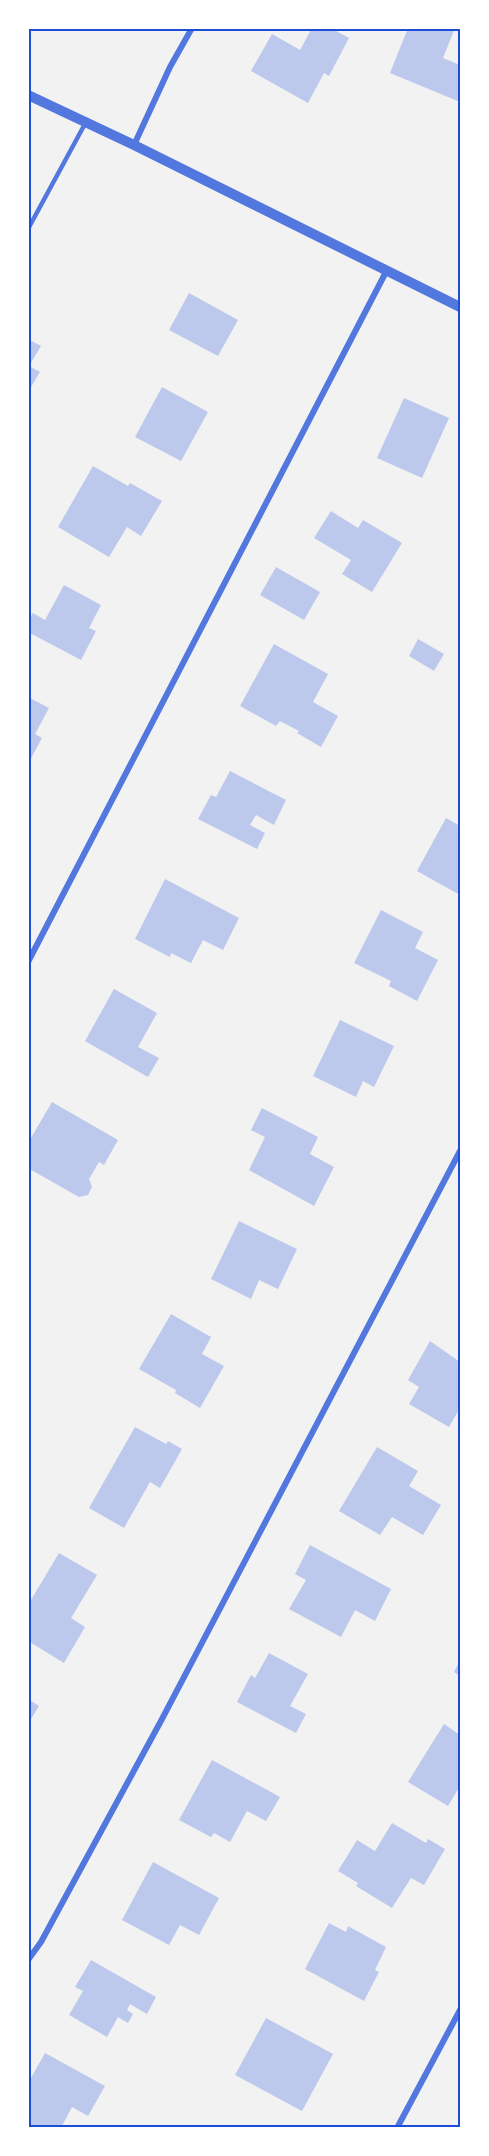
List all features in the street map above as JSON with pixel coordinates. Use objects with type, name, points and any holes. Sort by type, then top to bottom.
[{"type":"street","points":[[134,145],[170,67],[192,28]]},
{"type":"street","points":[[28,95],[134,145],[460,307]]},
{"type":"street","points":[[28,962],[387,270]]},
{"type":"street","points":[[28,1960],[41,1942],[162,1719],[460,1151]]},
{"type":"street","points":[[397,2127],[460,2010]]},
{"type":"lane","points":[[28,229],[86,122]]},
{"type":"building","points":[[312,28],[331,28],[349,38],[329,76],[324,73],[308,103],[251,71],[272,34],[300,50]]},
{"type":"building","points":[[408,28],[455,28],[443,58],[460,65],[460,102],[390,73]]},
{"type":"building","points":[[189,293],[238,320],[218,356],[169,330]]},
{"type":"building","points":[[28,339],[41,346],[29,366],[40,372],[28,392]]},
{"type":"building","points":[[162,387],[208,412],[181,461],[135,437]]},
{"type":"building","points":[[404,398],[449,418],[422,478],[377,458]]},
{"type":"building","points":[[93,466],[128,486],[130,483],[162,501],[141,536],[127,527],[109,557],[58,527]]},
{"type":"building","points":[[331,511],[358,528],[363,520],[402,543],[372,592],[342,574],[351,560],[314,538]]},
{"type":"building","points":[[276,567],[320,592],[304,620],[260,595]]},
{"type":"building","points":[[64,585],[101,605],[89,628],[96,631],[81,660],[28,632],[28,621],[33,613],[45,620]]},
{"type":"building","points":[[418,639],[444,654],[434,671],[409,656]]},
{"type":"building","points":[[274,644],[328,674],[313,702],[338,716],[321,747],[280,721],[276,726],[240,706]]},
{"type":"building","points":[[28,697],[49,708],[35,734],[42,738],[28,764]]},
{"type":"building","points":[[230,771],[286,800],[274,825],[256,815],[250,825],[265,833],[257,849],[198,819],[211,795],[216,797]]},
{"type":"building","points":[[446,818],[460,826],[460,895],[417,871]]},
{"type":"building","points":[[165,879],[239,918],[223,950],[203,940],[191,963],[171,953],[170,957],[135,939]]},
{"type":"building","points":[[381,910],[423,932],[415,948],[438,960],[417,1001],[389,986],[391,981],[354,963]]},
{"type":"building","points":[[114,989],[157,1013],[138,1047],[159,1058],[148,1077],[85,1041]]},
{"type":"building","points":[[340,1020],[394,1046],[374,1087],[363,1081],[356,1097],[313,1076]]},
{"type":"building","points":[[52,1102],[118,1140],[104,1165],[99,1162],[89,1179],[92,1187],[88,1195],[79,1197],[28,1168],[28,1143]]},
{"type":"building","points":[[262,1108],[318,1137],[310,1154],[334,1167],[314,1206],[249,1170],[265,1137],[251,1130]]},
{"type":"building","points":[[239,1221],[297,1249],[278,1289],[259,1280],[251,1299],[211,1279]]},
{"type":"building","points":[[171,1314],[211,1337],[202,1354],[224,1366],[200,1408],[175,1393],[176,1390],[139,1369]]},
{"type":"building","points":[[430,1341],[460,1362],[460,1408],[449,1427],[409,1404],[419,1387],[408,1380]]},
{"type":"building","points":[[135,1427],[166,1444],[168,1441],[182,1449],[160,1488],[150,1482],[124,1528],[89,1508]]},
{"type":"building","points":[[377,1447],[418,1471],[409,1486],[441,1505],[423,1535],[392,1517],[380,1535],[339,1511]]},
{"type":"building","points":[[310,1545],[391,1589],[375,1621],[355,1610],[341,1637],[289,1609],[306,1580],[295,1574]]},
{"type":"building","points":[[59,1553],[97,1575],[71,1618],[85,1627],[64,1663],[28,1641],[28,1605]]},
{"type":"building","points":[[269,1653],[308,1674],[290,1706],[306,1714],[296,1733],[237,1702],[251,1675],[255,1678]]},
{"type":"building","points":[[460,1660],[460,1676],[454,1672]]},
{"type":"building","points":[[28,1699],[39,1706],[28,1724]]},
{"type":"building","points":[[444,1724],[460,1735],[460,1786],[448,1806],[408,1782]]},
{"type":"building","points":[[212,1760],[280,1797],[266,1821],[247,1811],[230,1842],[214,1833],[211,1837],[179,1820]]},
{"type":"building","points":[[392,1823],[426,1843],[428,1839],[445,1849],[424,1885],[411,1878],[392,1908],[356,1886],[358,1883],[338,1871],[357,1840],[375,1851]]},
{"type":"building","points":[[153,1862],[219,1898],[199,1935],[180,1925],[169,1945],[122,1920]]},
{"type":"building","points":[[329,1923],[346,1932],[348,1926],[386,1947],[375,1970],[379,1972],[364,2001],[305,1969]]},
{"type":"building","points":[[91,1960],[156,1997],[147,2014],[130,2004],[127,2010],[133,2014],[128,2023],[118,2017],[107,2037],[69,2015],[83,1991],[75,1987]]},
{"type":"building","points":[[266,2018],[333,2054],[302,2111],[235,2075]]},
{"type":"building","points":[[45,2053],[105,2086],[88,2116],[72,2107],[61,2128],[28,2126],[28,2083]]}]
